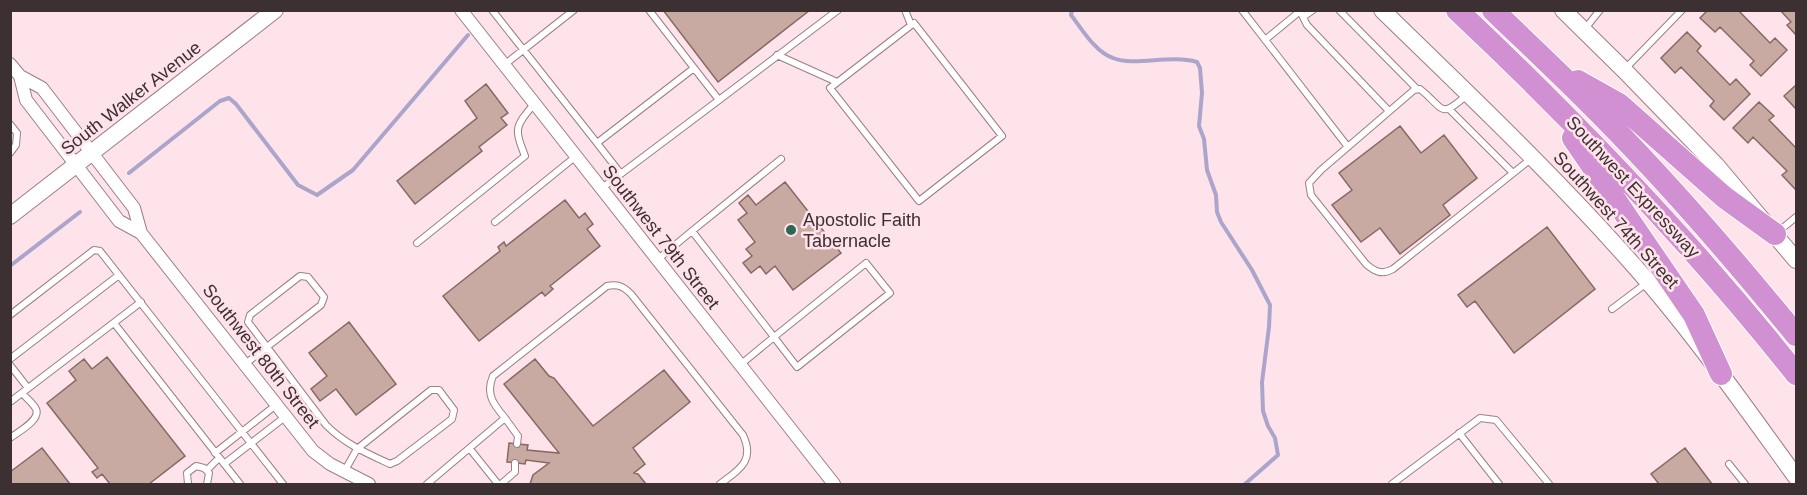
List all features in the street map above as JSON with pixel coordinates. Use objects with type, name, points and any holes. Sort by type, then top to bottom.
[{"type":"highway","name":"Southwest Expressway","points":[[1457,10],[1538,87],[1698,256],[1797,374]]},
{"type":"highway","name":"Southwest Expressway","points":[[1493,10],[1587,101],[1670,189],[1797,335]]},
{"type":"highway","points":[[1549,64],[1619,104],[1724,197],[1775,234]]},
{"type":"highway","points":[[1538,87],[1694,315],[1721,374]]},
{"type":"main road","name":"South Walker Avenue","points":[[10,216],[275,10]]},
{"type":"main road","name":"Southwest 74th Street","points":[[1382,10],[1533,157],[1648,281],[1721,374],[1797,477]]},
{"type":"main road","points":[[1563,10],[1716,165],[1797,260]]},
{"type":"street","name":"Southwest 79th Street","points":[[461,10],[834,484]]},
{"type":"street","name":"Southwest 80th Street","points":[[10,64],[20,76],[42,88],[134,208],[141,233],[313,451],[344,472],[369,484]]},
{"type":"street","name":"Southwest 80th Street","points":[[20,76],[26,100],[119,221],[141,233]]},
{"type":"lane","points":[[492,10],[621,174]]},
{"type":"lane","points":[[504,65],[574,10]]},
{"type":"lane","points":[[649,10],[719,100]]},
{"type":"lane","points":[[601,189],[838,10]]},
{"type":"lane","points":[[905,10],[911,25]]},
{"type":"lane","points":[[1242,10],[1348,147]]},
{"type":"lane","points":[[1265,40],[1300,13],[1314,10]]},
{"type":"lane","points":[[1339,10],[1417,89],[1423,91],[1439,108],[1450,110],[1513,173]]},
{"type":"lane","points":[[1583,30],[1600,10]]},
{"type":"lane","points":[[1624,70],[1682,10]]},
{"type":"lane","points":[[1300,13],[1307,26],[1389,111]]},
{"type":"lane","points":[[914,23],[1002,136],[919,201],[830,88],[837,82],[914,23]]},
{"type":"lane","points":[[777,55],[837,82]]},
{"type":"lane","points":[[597,143],[694,68]]},
{"type":"lane","points":[[1417,89],[1312,178],[1309,183],[1311,195],[1366,264],[1378,272],[1385,273],[1392,269],[1533,157]]},
{"type":"lane","points":[[1450,110],[1468,94]]},
{"type":"lane","points":[[417,243],[525,156],[517,136],[519,123],[534,104]]},
{"type":"lane","points":[[10,124],[17,133],[16,145],[10,153]]},
{"type":"lane","points":[[495,222],[576,157]]},
{"type":"lane","points":[[656,260],[781,159]]},
{"type":"lane","points":[[1775,234],[1797,217]]},
{"type":"lane","points":[[692,231],[774,337],[797,367],[890,293],[866,263],[774,337],[740,365]]},
{"type":"lane","points":[[10,315],[94,250],[100,251],[283,484]]},
{"type":"lane","points":[[10,358],[119,275]]},
{"type":"lane","points":[[244,364],[267,347],[321,305],[324,297],[308,277],[300,276],[250,315],[248,322],[267,347],[326,425],[357,449],[390,464],[452,418],[454,411],[439,390],[431,390],[357,449],[344,472]]},
{"type":"lane","points":[[1612,309],[1648,281]]},
{"type":"lane","points":[[517,444],[518,436],[491,401],[489,385],[493,376],[607,286],[616,284],[625,287],[631,294],[743,435],[748,447],[748,455],[740,470],[720,484]]},
{"type":"lane","points":[[10,402],[141,302]]},
{"type":"lane","points":[[114,322],[240,484]]},
{"type":"lane","points":[[10,365],[28,388]]},
{"type":"lane","points":[[10,438],[33,420],[37,413],[36,408],[22,393]]},
{"type":"lane","points":[[207,470],[220,459],[241,432],[276,405]]},
{"type":"lane","points":[[220,459],[250,444],[285,417]]},
{"type":"lane","points":[[427,484],[506,418]]},
{"type":"lane","points":[[1392,484],[1480,418],[1497,420],[1549,484]]},
{"type":"lane","points":[[1459,433],[1499,484]]},
{"type":"lane","points":[[470,449],[499,484],[515,472],[515,463]]},
{"type":"lane","points":[[1729,464],[1744,484]]},
{"type":"lane","points":[[188,484],[187,473],[192,467],[200,466],[207,470],[209,477],[207,484]]},
{"type":"building","points":[[663,10],[810,10],[718,82]]},
{"type":"building","points":[[1708,10],[1738,10],[1770,43],[1775,38],[1787,50],[1761,76],[1750,65],[1754,61],[1720,27],[1715,32],[1700,18]]},
{"type":"building","points":[[1780,10],[1796,10],[1796,35],[1787,25],[1791,22]]},
{"type":"building","points":[[1687,32],[1701,46],[1697,51],[1730,85],[1736,79],[1750,94],[1724,120],[1710,106],[1714,101],[1681,67],[1675,73],[1661,58]]},
{"type":"building","points":[[486,84],[508,113],[501,118],[507,125],[479,147],[482,151],[415,204],[397,181],[477,118],[465,101]]},
{"type":"building","points":[[1796,85],[1796,109],[1784,96]]},
{"type":"building","points":[[1759,102],[1774,116],[1769,120],[1796,148],[1796,190],[1782,175],[1787,171],[1753,137],[1748,143],[1733,128]]},
{"type":"building","points":[[1400,126],[1421,153],[1444,135],[1477,178],[1443,205],[1450,215],[1400,254],[1380,228],[1361,242],[1332,205],[1352,190],[1339,173]]},
{"type":"building","points":[[785,182],[841,253],[793,290],[775,266],[766,274],[760,266],[751,273],[743,263],[752,256],[746,249],[755,242],[738,220],[747,213],[739,203],[748,195],[756,205]]},
{"type":"building","points":[[565,200],[579,218],[585,213],[593,224],[587,229],[600,246],[550,286],[553,289],[545,296],[542,292],[479,341],[443,296],[500,251],[498,247],[504,242],[506,246]]},
{"type":"building","points":[[1547,227],[1595,289],[1514,353],[1475,301],[1467,307],[1458,295]]},
{"type":"building","points":[[349,322],[396,384],[356,415],[336,389],[320,401],[311,389],[327,376],[309,353]]},
{"type":"building","points":[[107,357],[185,456],[149,484],[110,484],[102,474],[97,478],[92,472],[98,468],[47,403],[76,380],[69,371],[84,359],[92,369]]},
{"type":"building","points":[[535,359],[549,376],[554,378],[593,426],[664,370],[690,402],[633,448],[645,464],[634,473],[638,474],[646,484],[530,484],[533,475],[549,463],[526,460],[525,464],[507,462],[509,443],[528,445],[527,450],[559,453],[504,384]]},
{"type":"building","points":[[42,448],[70,484],[10,484],[10,472]]},
{"type":"building","points":[[1685,448],[1712,484],[1659,484],[1651,474]]},
{"type":"waterway","points":[[1072,10],[1071,15],[1089,40],[1106,55],[1132,61],[1186,60],[1197,62],[1200,68],[1202,93],[1199,126],[1204,139],[1207,170],[1216,195],[1217,212],[1270,305],[1262,382],[1263,411],[1275,438],[1278,455],[1245,484]]},
{"type":"waterway","points":[[129,173],[220,101],[229,98],[298,185],[317,195],[353,170],[468,35]]},
{"type":"waterway","points":[[10,266],[80,212]]},
{"type":"place","name":"Apostolic Faith Tabernacle","points":[[791,230]]}]
